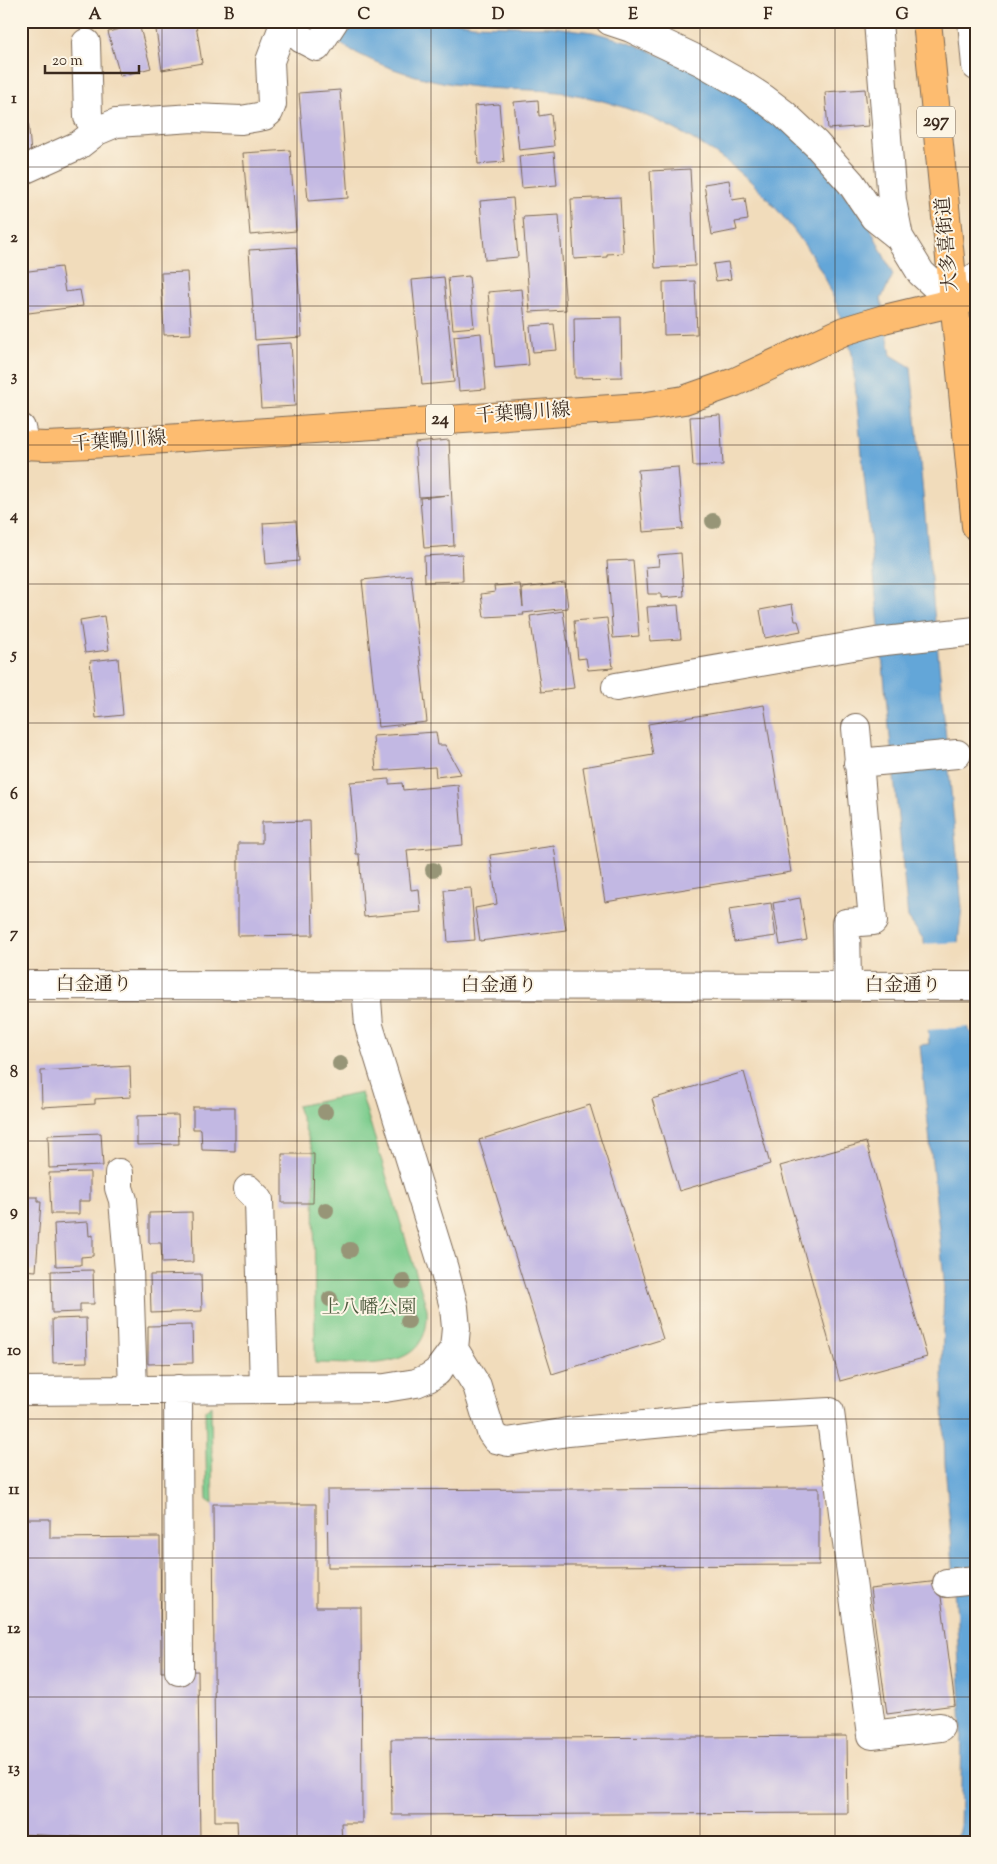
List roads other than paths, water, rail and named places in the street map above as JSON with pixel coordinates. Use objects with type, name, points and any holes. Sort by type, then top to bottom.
[{"type":"main road","name":"大多喜街道","points":[[927,21],[946,222],[964,300],[976,526]]},
{"type":"main road","name":"千葉鴨川線","points":[[22,440],[90,444],[641,407],[684,400],[735,382],[844,331],[884,318],[964,300]]},
{"type":"street","points":[[21,171],[79,145],[97,131],[116,123],[193,118],[241,120],[264,116],[269,112],[272,104],[270,61],[283,23],[302,39],[317,47],[334,21]]},
{"type":"street","points":[[610,21],[631,28],[702,62],[746,86],[763,98],[784,114],[816,144],[851,183],[874,217],[899,236]]},
{"type":"street","points":[[878,21],[892,201],[899,236],[921,273],[964,300],[976,277]]},
{"type":"street","points":[[972,21],[976,66]]},
{"type":"street","points":[[86,43],[88,116],[97,131]]},
{"type":"street","points":[[616,687],[876,642],[976,631]]},
{"type":"street","points":[[847,986],[846,923],[873,921],[856,728]]},
{"type":"street","points":[[858,763],[953,754]]},
{"type":"street","name":"白金通り","points":[[21,984],[972,986]]},
{"type":"street","points":[[21,1391],[384,1388],[405,1386],[428,1378],[437,1372],[454,1349],[456,1328],[454,1307],[432,1229],[369,1026],[366,986]]},
{"type":"street","points":[[119,1173],[119,1188],[123,1200],[129,1270],[133,1390]]},
{"type":"street","points":[[248,1189],[259,1200],[264,1388]]},
{"type":"street","points":[[454,1349],[477,1386],[490,1432],[496,1439],[508,1442],[568,1432],[768,1414],[830,1412],[872,1735],[940,1727]]},
{"type":"street","points":[[178,1389],[179,1671]]},
{"type":"street","points":[[947,1583],[976,1580]]},
{"type":"water","points":[[310,21],[453,21],[473,25],[553,27],[593,32],[629,42],[723,82],[807,147],[870,227],[893,275],[881,299],[891,355],[911,367],[962,908],[958,942],[969,1030],[973,1034],[976,1055],[976,1843],[953,1843],[960,1832],[962,1731],[956,1603],[945,1463],[942,1372],[944,1279],[920,1045],[929,1044],[924,940],[908,918],[852,354],[844,326],[826,280],[815,260],[793,229],[744,176],[717,155],[675,129],[629,109],[582,96],[549,91],[496,89],[416,76],[370,60],[329,36]]},
{"type":"park label","name":"上八幡公園","points":[[369,1308]]}]
